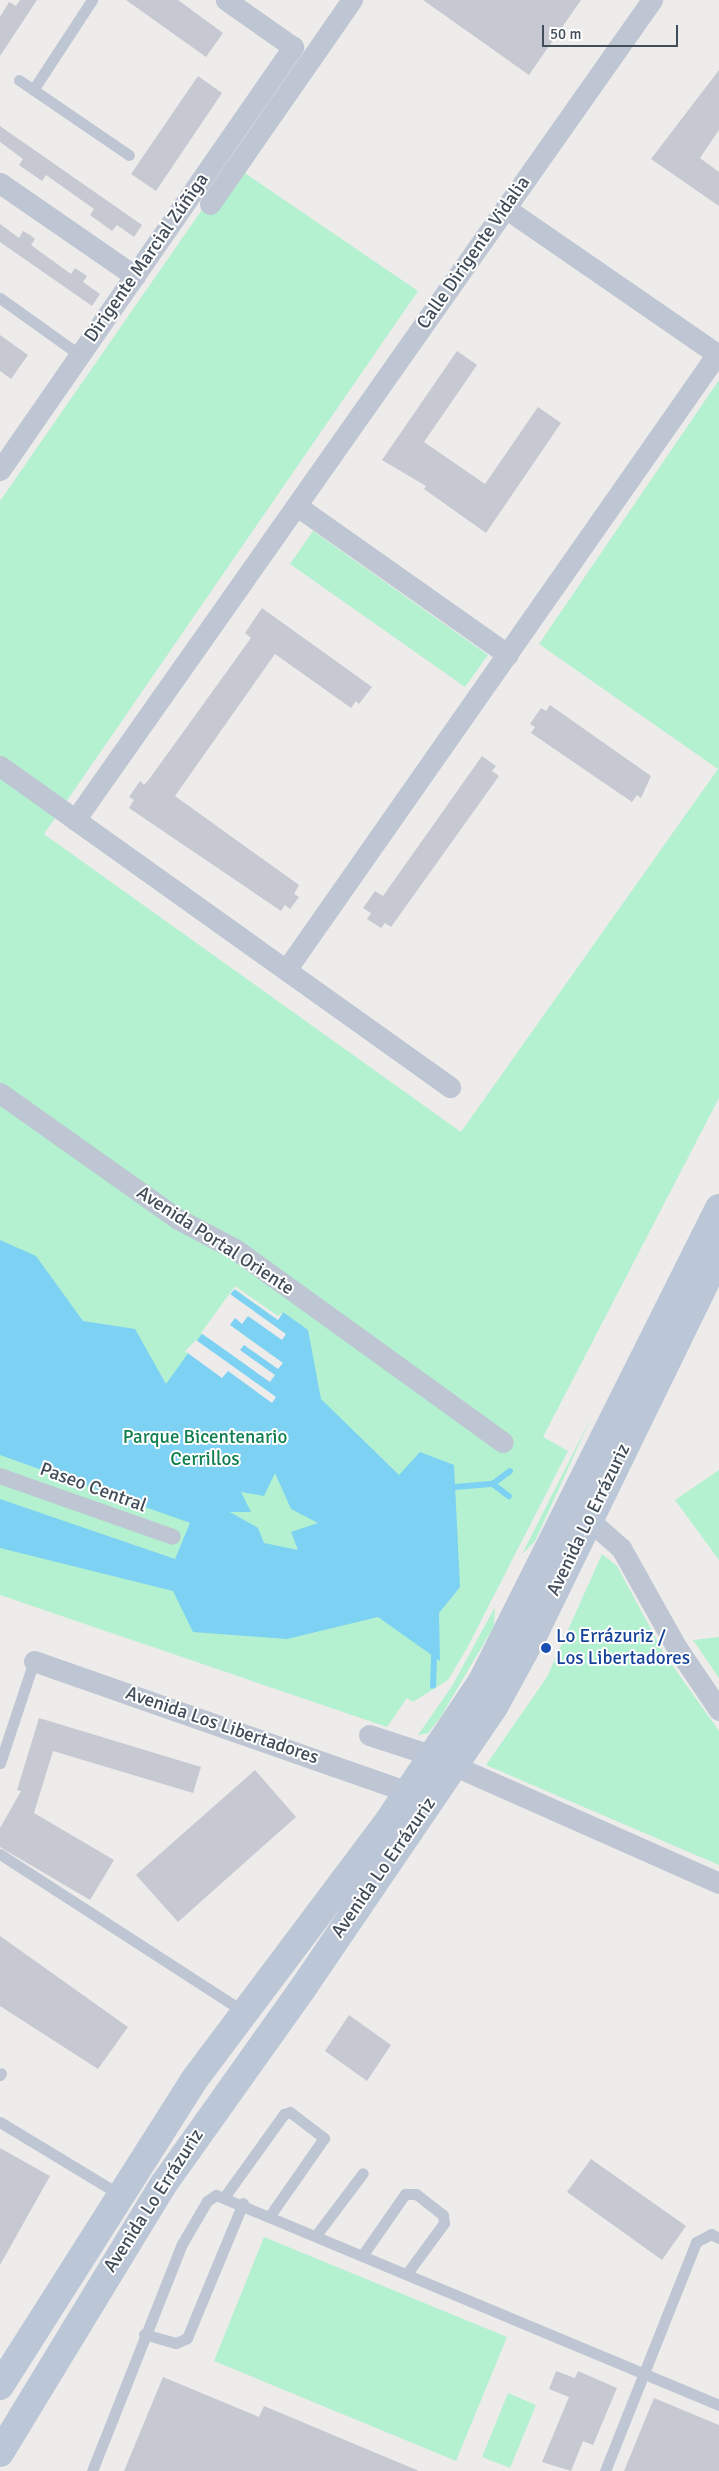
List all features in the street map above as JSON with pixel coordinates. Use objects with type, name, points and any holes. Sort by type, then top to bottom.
[{"type":"main road","name":"Avenida Lo Errázuriz","points":[[0,2386],[119,2194],[194,2080],[410,1792],[445,1761],[517,1618],[619,1402],[719,1208]]},
{"type":"main road","name":"Avenida Lo Errázuriz","points":[[0,2453],[168,2178],[445,1761],[526,1649],[719,1254]]},
{"type":"street","name":"Dirigente Marcial Zúñiga","points":[[0,470],[293,47],[226,0]]},
{"type":"street","points":[[210,204],[352,0]]},
{"type":"street","name":"Calle Dirigente Vidalia","points":[[75,820],[652,0]]},
{"type":"street","points":[[0,183],[135,276]]},
{"type":"street","points":[[286,970],[717,354],[506,208]]},
{"type":"street","points":[[297,506],[508,655]]},
{"type":"street","points":[[0,766],[450,1087]]},
{"type":"street","name":"Avenida Portal Oriente","points":[[0,1093],[178,1219],[235,1249],[503,1442]]},
{"type":"street","name":"Paseo Central","points":[[0,1476],[173,1537]]},
{"type":"street","points":[[589,1520],[621,1548],[677,1648],[719,1710]]},
{"type":"street","name":"Avenida Los Libertadores","points":[[34,1661],[410,1792]]},
{"type":"street","points":[[369,1735],[445,1761],[719,1882]]},
{"type":"lane","points":[[33,90],[92,0]]},
{"type":"lane","points":[[19,80],[129,155]]},
{"type":"lane","points":[[0,298],[80,355]]},
{"type":"lane","points":[[0,1763],[34,1661]]},
{"type":"lane","points":[[0,1854],[246,2013]]},
{"type":"lane","points":[[225,2196],[284,2114],[290,2112],[324,2138],[271,2214]]},
{"type":"lane","points":[[0,2122],[119,2194]]},
{"type":"lane","points":[[317,2234],[363,2173]]},
{"type":"lane","points":[[364,2253],[405,2194],[416,2194],[443,2215],[444,2223],[408,2272]]},
{"type":"lane","points":[[92,2471],[144,2334],[182,2244],[207,2202],[216,2195],[225,2196],[271,2214],[719,2405]]},
{"type":"lane","points":[[144,2334],[166,2342],[187,2338],[243,2203]]},
{"type":"lane","points":[[605,2471],[645,2375],[696,2242],[711,2234],[719,2238]]},
{"type":"green space","name":"Parque Bicentenario Cerrillos","points":[[233,165],[418,291],[44,834],[461,1132],[718,769],[539,644],[719,380],[719,1098],[543,1437],[568,1451],[467,1648],[448,1680],[413,1702],[407,1698],[387,1727],[0,1595],[0,501]]},
{"type":"green space","points":[[313,531],[488,655],[465,687],[290,564]]},
{"type":"green space","points":[[591,1418],[535,1541],[522,1554]]},
{"type":"green space","points":[[719,1470],[719,1560],[675,1500]]},
{"type":"green space","points":[[602,1554],[617,1566],[665,1655],[719,1731],[719,1865],[486,1765],[547,1677]]},
{"type":"green space","points":[[495,1607],[494,1626],[440,1718],[428,1733],[418,1735],[452,1686]]},
{"type":"green space","points":[[719,1637],[719,1678],[693,1640]]},
{"type":"green space","points":[[264,2237],[507,2337],[456,2461],[214,2361]]},
{"type":"green space","points":[[508,2393],[536,2405],[510,2468],[482,2457]]},
{"type":"water","points":[[0,1240],[36,1256],[83,1321],[135,1329],[166,1384],[234,1289],[278,1320],[283,1312],[308,1330],[321,1399],[399,1475],[420,1452],[454,1465],[460,1587],[439,1613],[440,1661],[378,1617],[287,1639],[193,1632],[173,1591],[0,1548],[0,1499],[175,1559],[190,1523],[0,1455]],"holes":[[[275,1473],[291,1509],[318,1523],[291,1532],[298,1550],[264,1543],[258,1528],[230,1512],[251,1512],[241,1492],[264,1496]]]},
{"type":"pier","points":[[235,1286],[278,1316],[283,1312],[278,1320],[235,1289],[230,1294],[286,1334],[282,1340],[248,1316],[242,1324],[235,1318],[230,1325],[283,1363],[278,1369],[244,1345],[240,1350],[275,1375],[270,1382],[201,1333]]},
{"type":"pier","points":[[196,1340],[276,1397],[272,1403],[228,1371],[222,1378],[185,1351]]},
{"type":"building","points":[[20,0],[37,0],[0,56],[0,17],[9,2],[16,6]]},
{"type":"building","points":[[126,0],[178,0],[223,33],[206,57]]},
{"type":"building","points":[[423,0],[581,0],[529,75]]},
{"type":"building","points":[[719,70],[719,130],[700,158],[719,172],[719,206],[651,159]]},
{"type":"building","points":[[198,76],[222,93],[156,191],[131,174]]},
{"type":"building","points":[[0,126],[142,225],[134,237],[117,225],[112,231],[90,215],[94,209],[46,175],[42,181],[19,165],[23,159],[0,142]]},
{"type":"building","points":[[0,224],[19,238],[23,231],[30,235],[35,239],[31,245],[71,274],[75,268],[87,276],[83,282],[100,294],[92,306],[0,242]]},
{"type":"building","points":[[0,335],[28,355],[11,379],[0,371]]},
{"type":"building","points":[[457,351],[477,365],[424,442],[485,484],[538,407],[561,423],[486,533],[424,489],[426,486],[382,460]]},
{"type":"building","points":[[262,608],[372,687],[359,704],[356,701],[351,708],[275,654],[175,796],[299,885],[294,894],[299,897],[290,909],[285,905],[281,911],[129,808],[134,800],[129,797],[140,781],[144,785],[150,778],[251,638],[245,633]]},
{"type":"building","points":[[550,705],[651,776],[641,798],[637,795],[632,802],[531,733],[535,727],[530,724],[541,708],[546,711]]},
{"type":"building","points":[[482,756],[496,766],[492,771],[499,776],[391,927],[385,923],[381,928],[367,919],[371,913],[363,908],[375,891],[383,896]]},
{"type":"building","points":[[39,1718],[201,1767],[193,1793],[53,1751],[34,1813],[114,1860],[90,1900],[0,1847],[0,1828],[21,1791],[17,1790]]},
{"type":"building","points":[[255,1770],[296,1817],[178,1922],[136,1875]]},
{"type":"building","points":[[0,1936],[128,2027],[98,2069],[0,2006]]},
{"type":"building","points":[[349,2015],[391,2045],[367,2081],[325,2051]]},
{"type":"building","points":[[0,2148],[50,2176],[0,2265]]},
{"type":"building","points":[[591,2159],[686,2226],[662,2260],[567,2192]]},
{"type":"building","points":[[556,2371],[575,2378],[578,2371],[617,2388],[593,2445],[583,2441],[571,2471],[542,2462],[569,2397],[549,2389]]},
{"type":"building","points":[[163,2377],[259,2417],[264,2406],[419,2471],[124,2471]]},
{"type":"building","points":[[654,2398],[719,2425],[719,2471],[624,2471]]},
{"type":"waterway","points":[[455,1487],[493,1484],[510,1471]]},
{"type":"waterway","points":[[493,1484],[509,1496]]},
{"type":"waterway","points":[[433,1686],[434,1657]]},
{"type":"place","name":"Lo Errázuriz / Los Libertadores","points":[[546,1648]]}]
